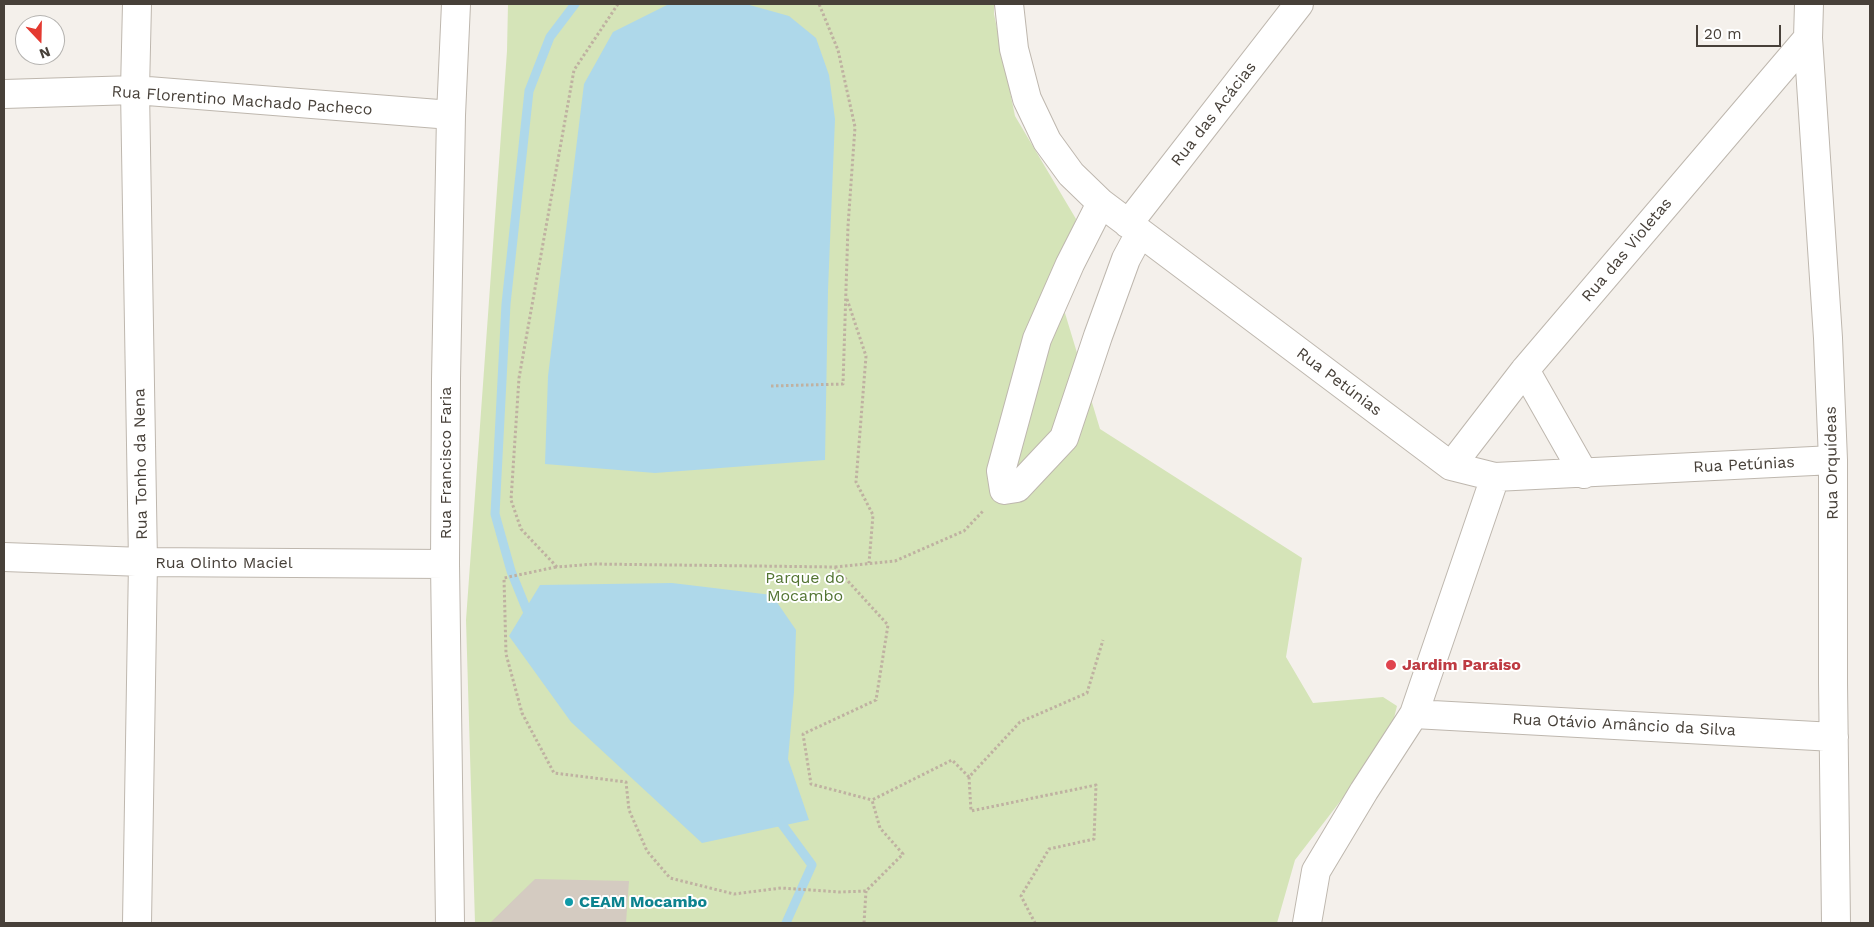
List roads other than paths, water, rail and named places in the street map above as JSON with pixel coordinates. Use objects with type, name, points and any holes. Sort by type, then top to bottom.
[{"type":"street","name":"Rua Tonho da Nena","points":[[137,4],[135,90],[143,562],[137,923]]},
{"type":"street","name":"Rua Francisco Faria","points":[[450,923],[445,564],[446,379],[451,115],[456,4]]},
{"type":"street","name":"Rua Petúnias","points":[[1009,4],[1014,49],[1027,99],[1047,141],[1072,174],[1100,203],[1451,466],[1495,477],[1833,460]]},
{"type":"street","name":"Rua das Acácias","points":[[1100,203],[1070,264],[1037,339],[1001,471],[1004,490],[1017,488],[1064,438],[1123,268],[1134,228],[1299,4]]},
{"type":"street","name":"Rua Orquídeas","points":[[1809,4],[1808,38],[1828,338],[1833,460],[1836,923]]},
{"type":"street","name":"Rua das Violetas","points":[[1451,466],[1525,370],[1808,38]]},
{"type":"street","name":"Rua Florentino Machado Pacheco","points":[[4,94],[135,90],[451,115]]},
{"type":"street","points":[[1525,370],[1584,474]]},
{"type":"street","points":[[1308,923],[1316,871],[1364,791],[1414,714],[1495,477]]},
{"type":"street","name":"Rua Olinto Maciel","points":[[4,557],[143,562],[445,564]]},
{"type":"street","name":"Rua Otávio Amâncio da Silva","points":[[1414,714],[1834,737]]},
{"type":"water","points":[[669,4],[746,4],[789,16],[816,38],[829,75],[835,119],[828,290],[825,460],[655,473],[545,464],[548,376],[584,84],[613,32]]},
{"type":"water","points":[[672,583],[772,595],[796,630],[794,692],[788,759],[809,820],[702,843],[571,722],[509,636],[540,585]]},
{"type":"waterway","points":[[530,618],[511,571],[495,514],[506,304],[529,91],[550,37],[575,4]]},
{"type":"waterway","points":[[776,816],[812,865],[786,923]]},
{"type":"place","name":"Jardim Paraiso","points":[[1391,665]]},
{"type":"place","name":"CEAM Mocambo","points":[[569,902]]},
{"type":"park label","name":"Parque do Mocambo","points":[[805,587]]}]
